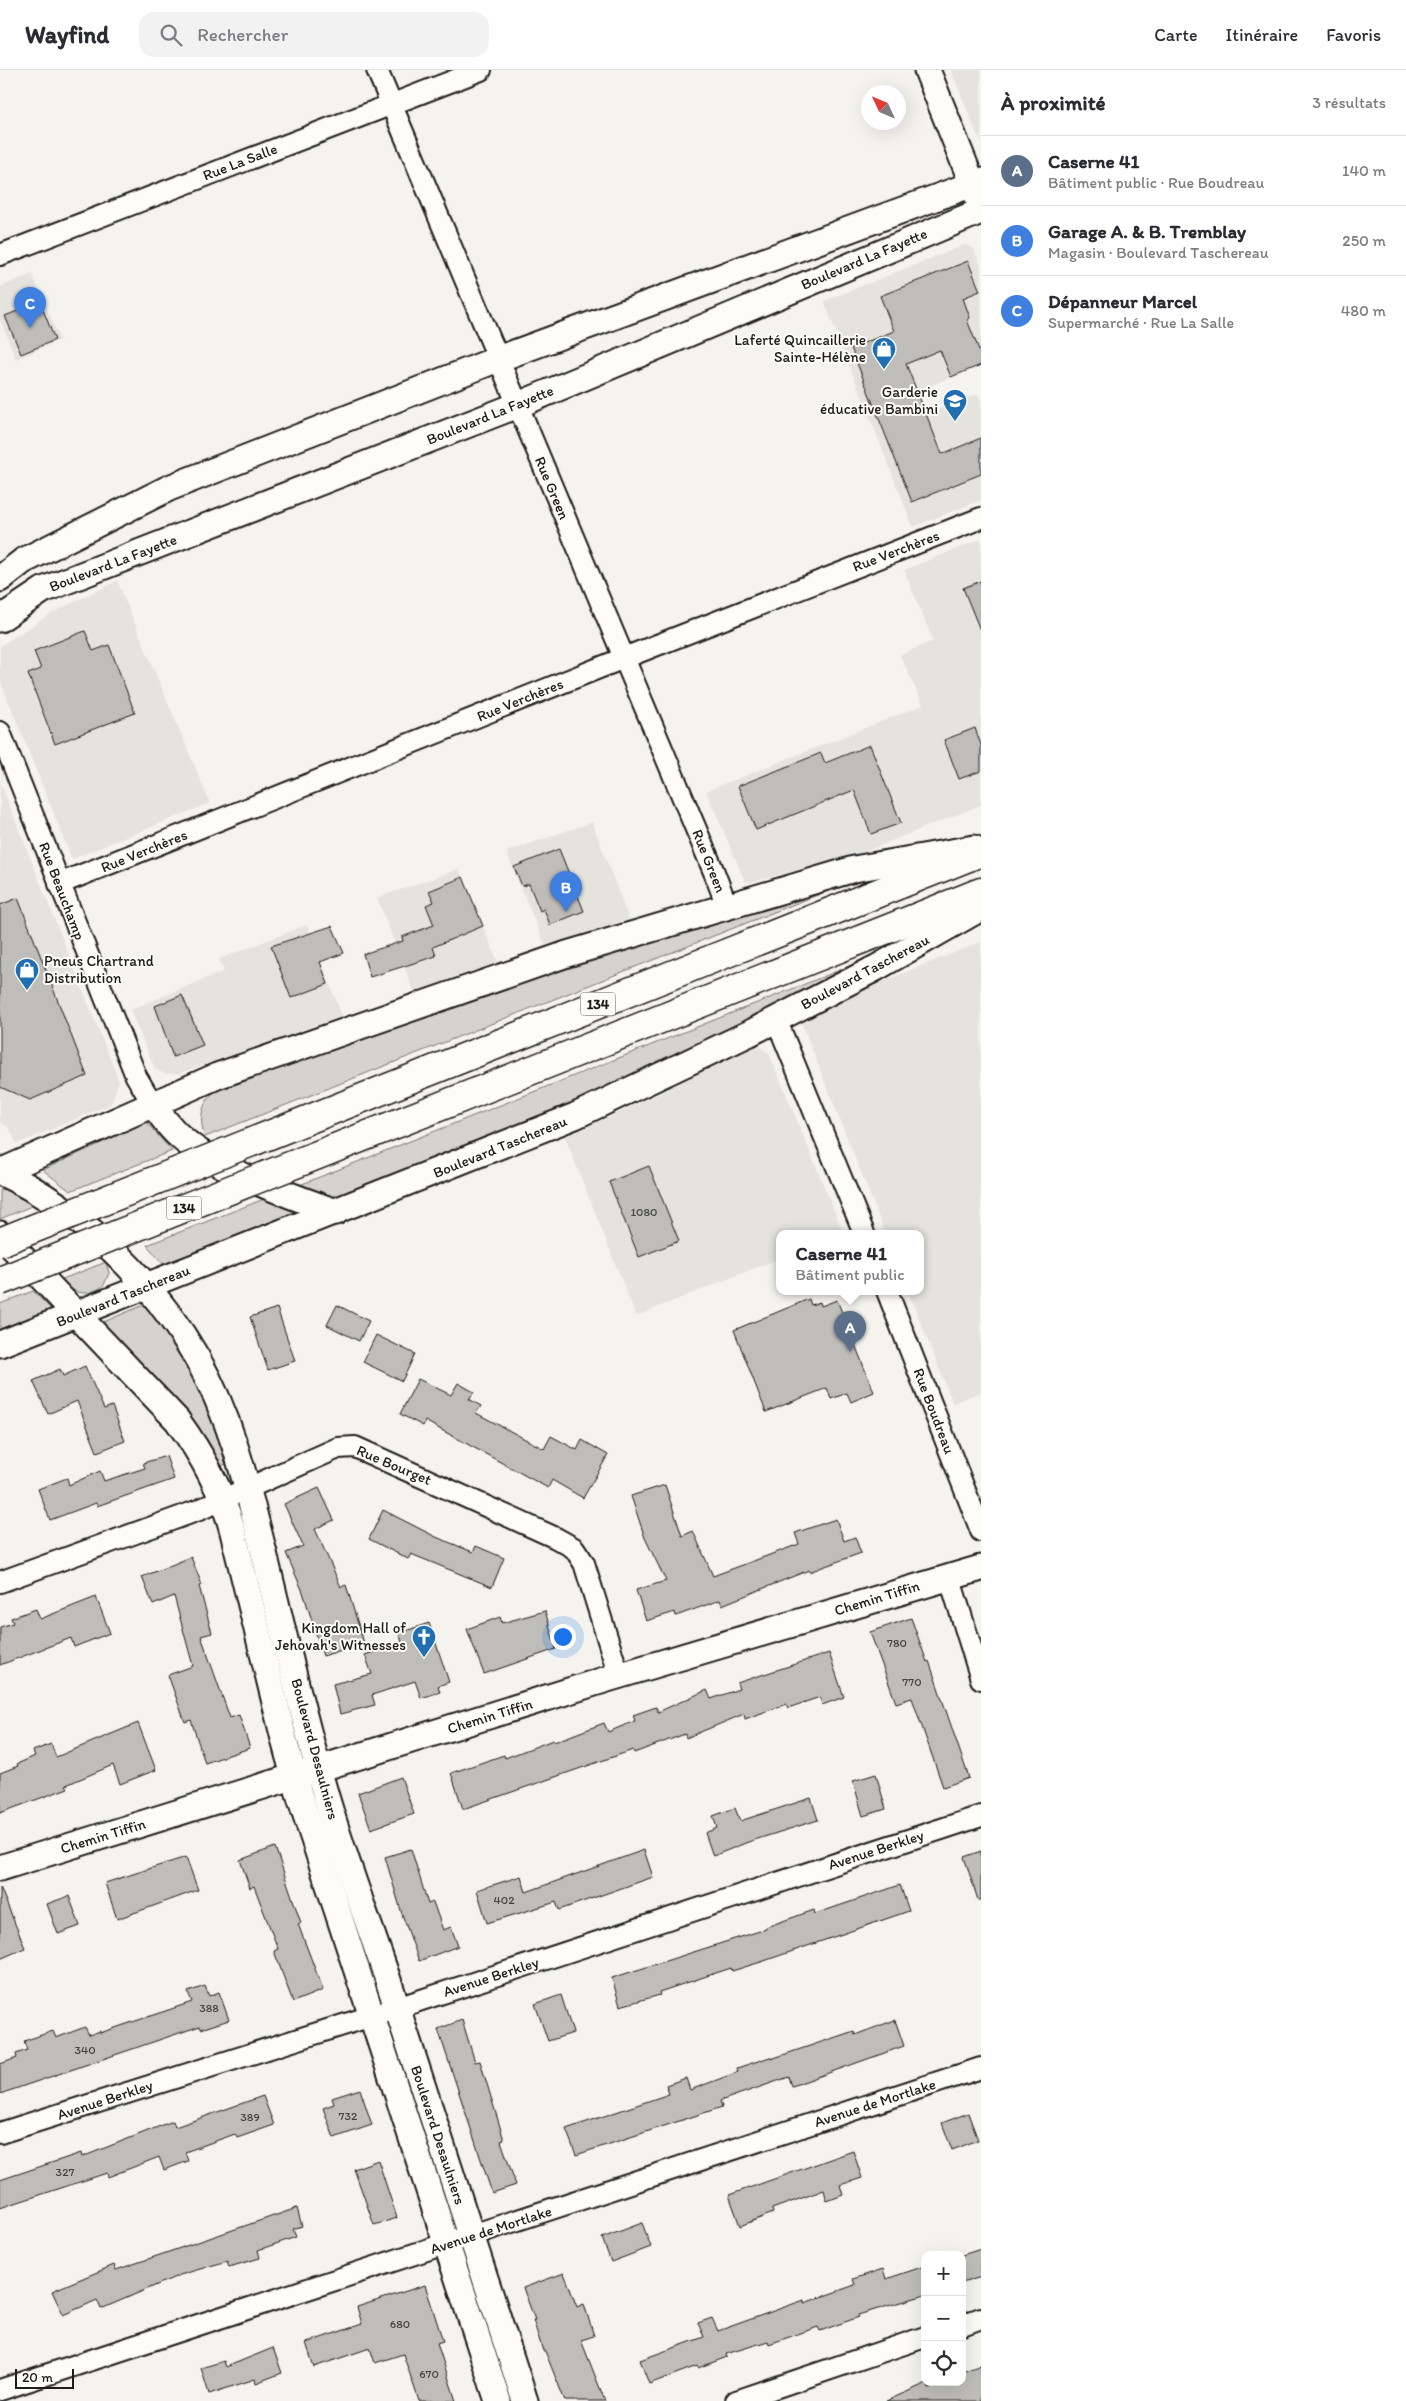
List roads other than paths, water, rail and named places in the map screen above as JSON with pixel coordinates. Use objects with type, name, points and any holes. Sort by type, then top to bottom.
[{"type":"highway","name":"134","points":[[0,1242],[981,852]]},
{"type":"highway","name":"Boulevard Taschereau","points":[[0,1281],[981,892]]},
{"type":"street","name":"Rue Green","points":[[376,70],[727,906]]},
{"type":"street","name":"Rue La Salle","points":[[0,254],[481,70]]},
{"type":"street","points":[[927,70],[978,190]]},
{"type":"street","name":"Boulevard La Fayette","points":[[0,579],[23,561],[169,488],[498,359],[978,190]]},
{"type":"street","name":"Boulevard La Fayette","points":[[0,619],[43,590],[518,405],[981,210]]},
{"type":"street","name":"Rue Verchères","points":[[59,884],[624,658],[981,518]]},
{"type":"street","name":"Rue Beauchamp","points":[[0,732],[136,1076],[152,1103]]},
{"type":"street","points":[[0,1172],[152,1103],[254,1062],[522,969],[631,934],[854,869],[981,846]]},
{"type":"street","name":"Boulevard Taschereau","points":[[0,1344],[575,1116],[776,1019],[876,968],[981,908]]},
{"type":"street","points":[[776,1019],[863,1230]]},
{"type":"street","points":[[152,1103],[174,1130],[198,1150],[262,1184],[336,1212]]},
{"type":"street","name":"Boulevard Desaulniers","points":[[0,1172],[28,1187],[76,1220],[109,1247],[146,1286],[184,1338],[203,1370],[228,1421],[248,1488],[318,1769],[525,2401]]},
{"type":"street","name":"Boulevard Desaulniers","points":[[0,1234],[177,1420],[198,1450],[223,1499],[232,1528],[294,1777],[373,2015],[445,2245],[498,2401]]},
{"type":"street","name":"Rue Boudreau","points":[[889,1295],[981,1532]]},
{"type":"street","name":"Rue Bourget","points":[[0,1582],[223,1499],[338,1448],[355,1447],[566,1543],[578,1552],[584,1563],[619,1676]]},
{"type":"street","name":"Chemin Tiffin","points":[[0,1868],[619,1676],[981,1568]]},
{"type":"street","points":[[949,1576],[981,1679]]},
{"type":"street","name":"Avenue Berkley","points":[[0,2133],[396,2008],[981,1816]]},
{"type":"street","name":"Avenue de Mortlake","points":[[0,2390],[471,2237],[981,2068]]},
{"type":"street","points":[[966,2324],[981,2318]]},
{"type":"street","points":[[736,2401],[921,2338]]},
{"type":"place","name":"Dépanneur Marcel","points":[[30,328]]},
{"type":"place","name":"Laferté Quincaillerie Sainte-Hélène","points":[[884,370]]},
{"type":"place","name":"Garderie éducative Bambini","points":[[955,422]]},
{"type":"place","name":"Garage A. & B. Tremblay","points":[[566,912]]},
{"type":"place","name":"Pneus Chartrand Distribution","points":[[27,991]]},
{"type":"place","name":"Caserne 41","points":[[850,1352]]},
{"type":"place","name":"Kingdom Hall of Jehovah's Witnesses","points":[[424,1658]]}]
